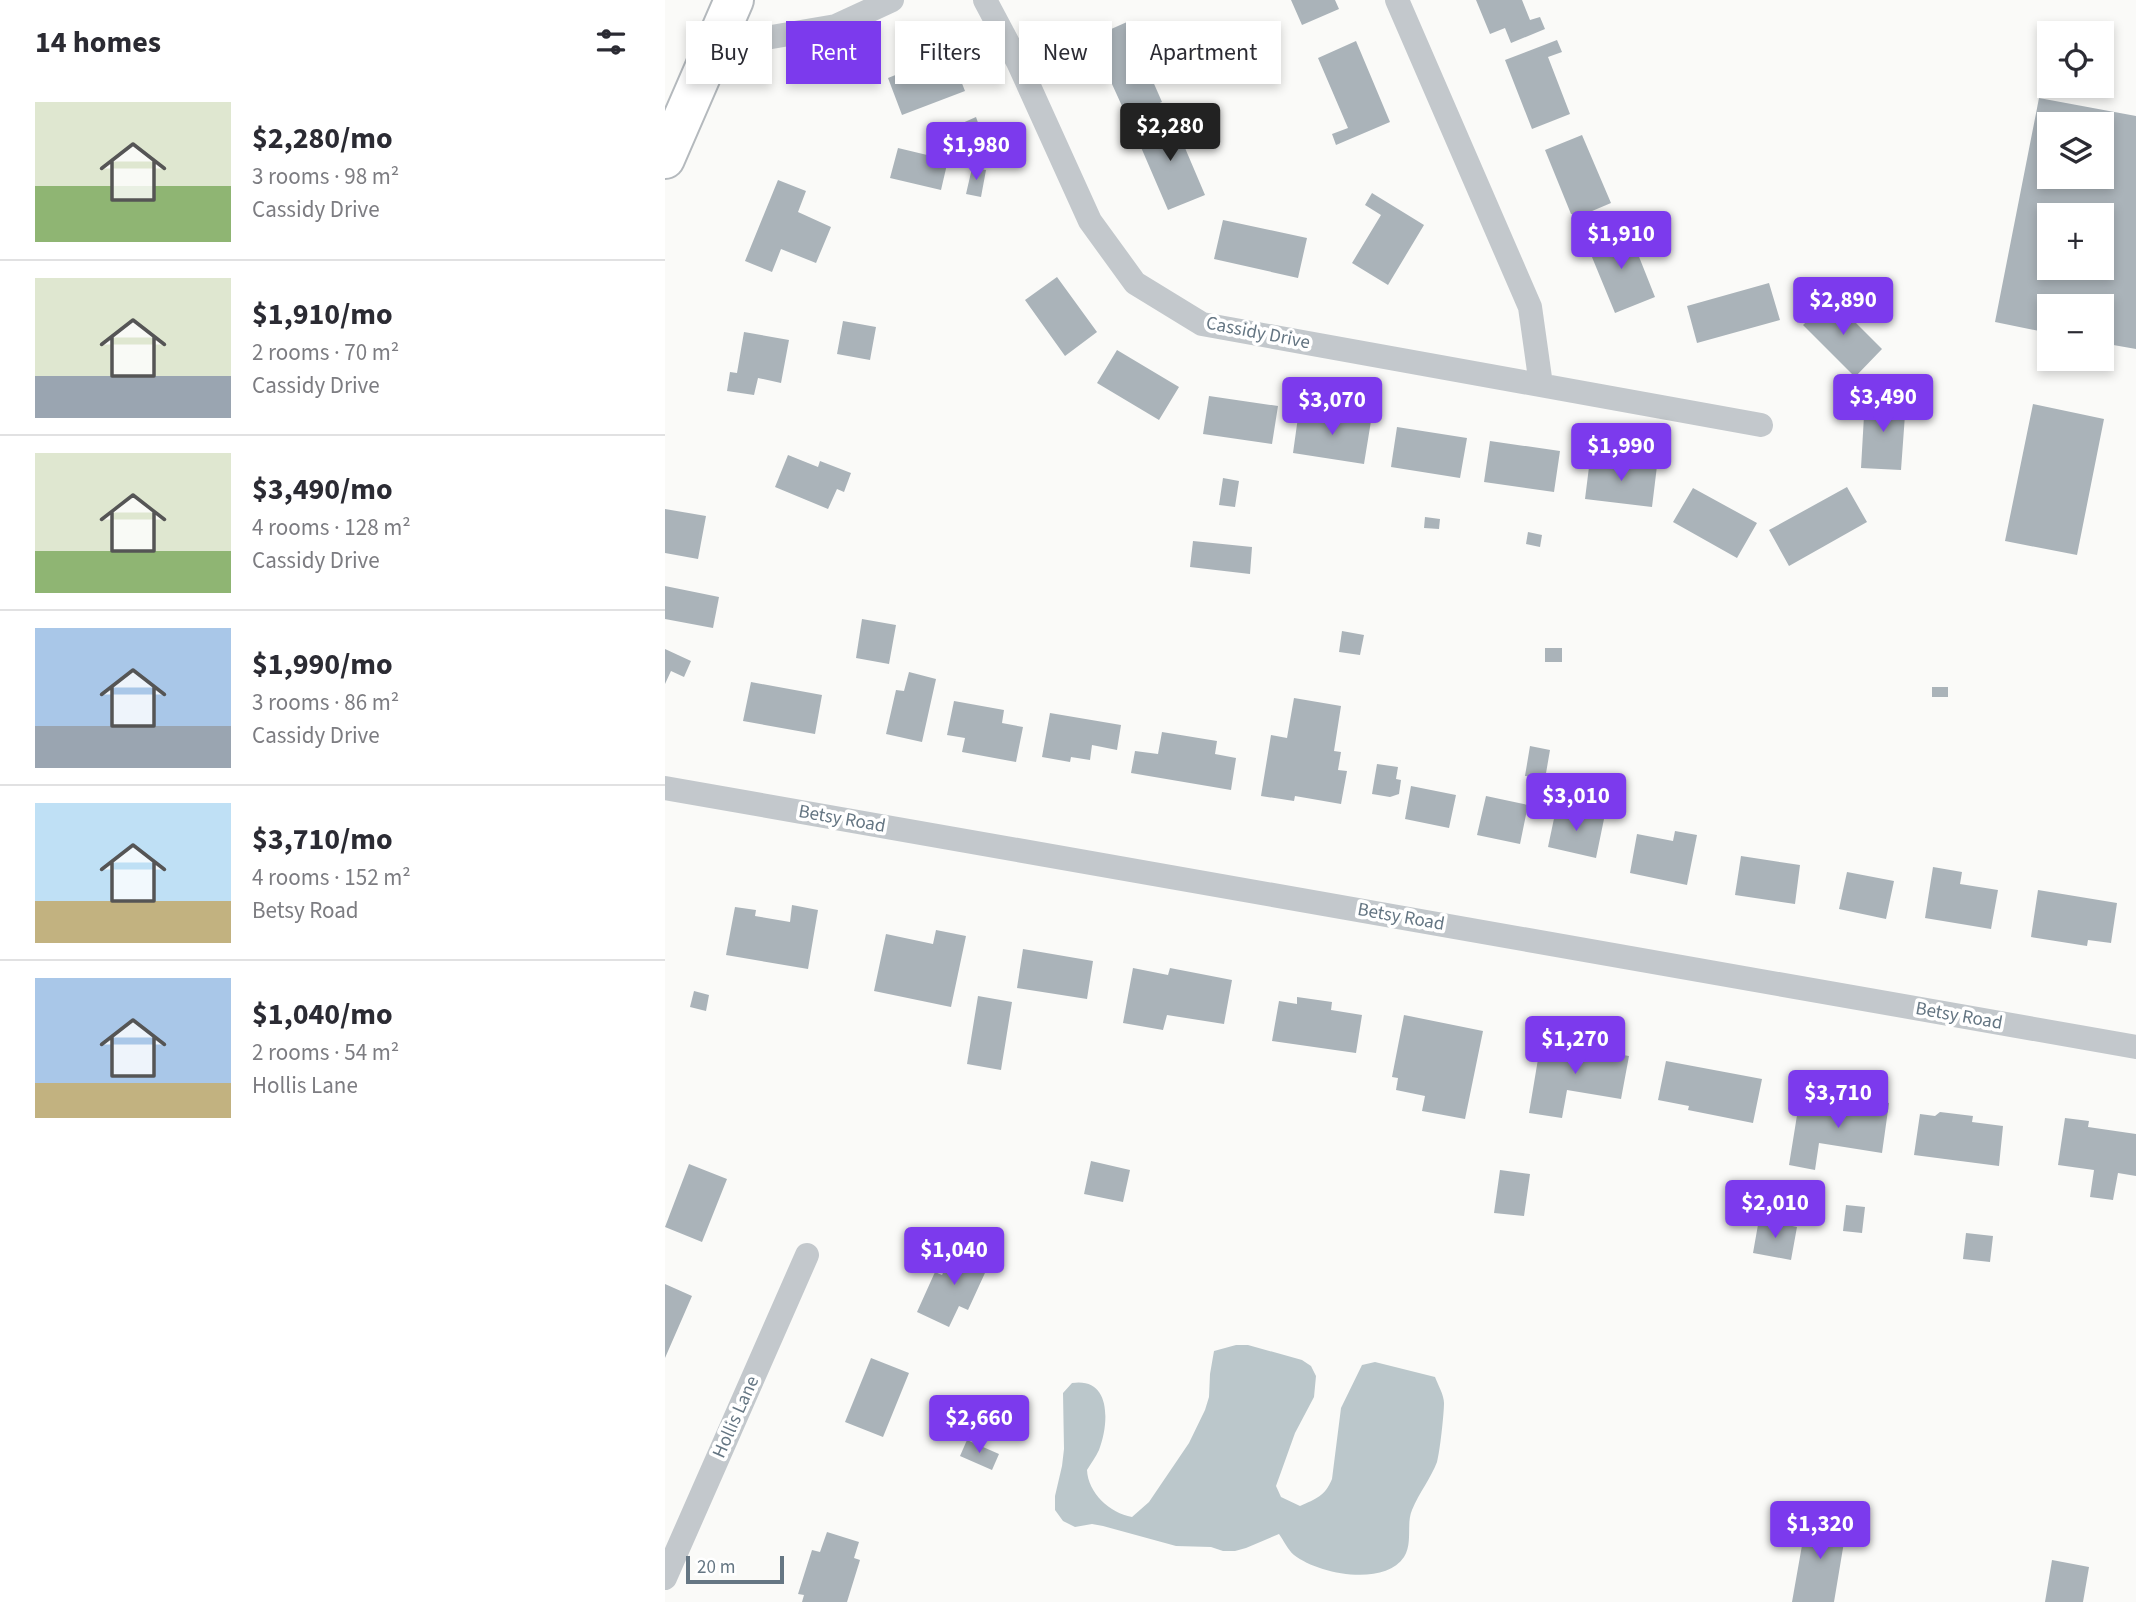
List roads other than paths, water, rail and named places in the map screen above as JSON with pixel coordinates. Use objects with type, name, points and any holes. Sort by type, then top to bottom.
[{"type":"highway","points":[[725,21],[734,0]]},
{"type":"highway","points":[[665,159],[697,84]]},
{"type":"street","points":[[772,37],[836,26],[893,0]]},
{"type":"street","name":"Cassidy Drive","points":[[985,0],[1018,62],[1090,220],[1135,283],[1202,324],[1761,425]]},
{"type":"street","points":[[1397,0],[1530,307],[1541,385]]},
{"type":"street","name":"Betsy Road","points":[[665,788],[2136,1047]]},
{"type":"street","name":"Hollis Lane","points":[[665,1578],[807,1255]]}]
